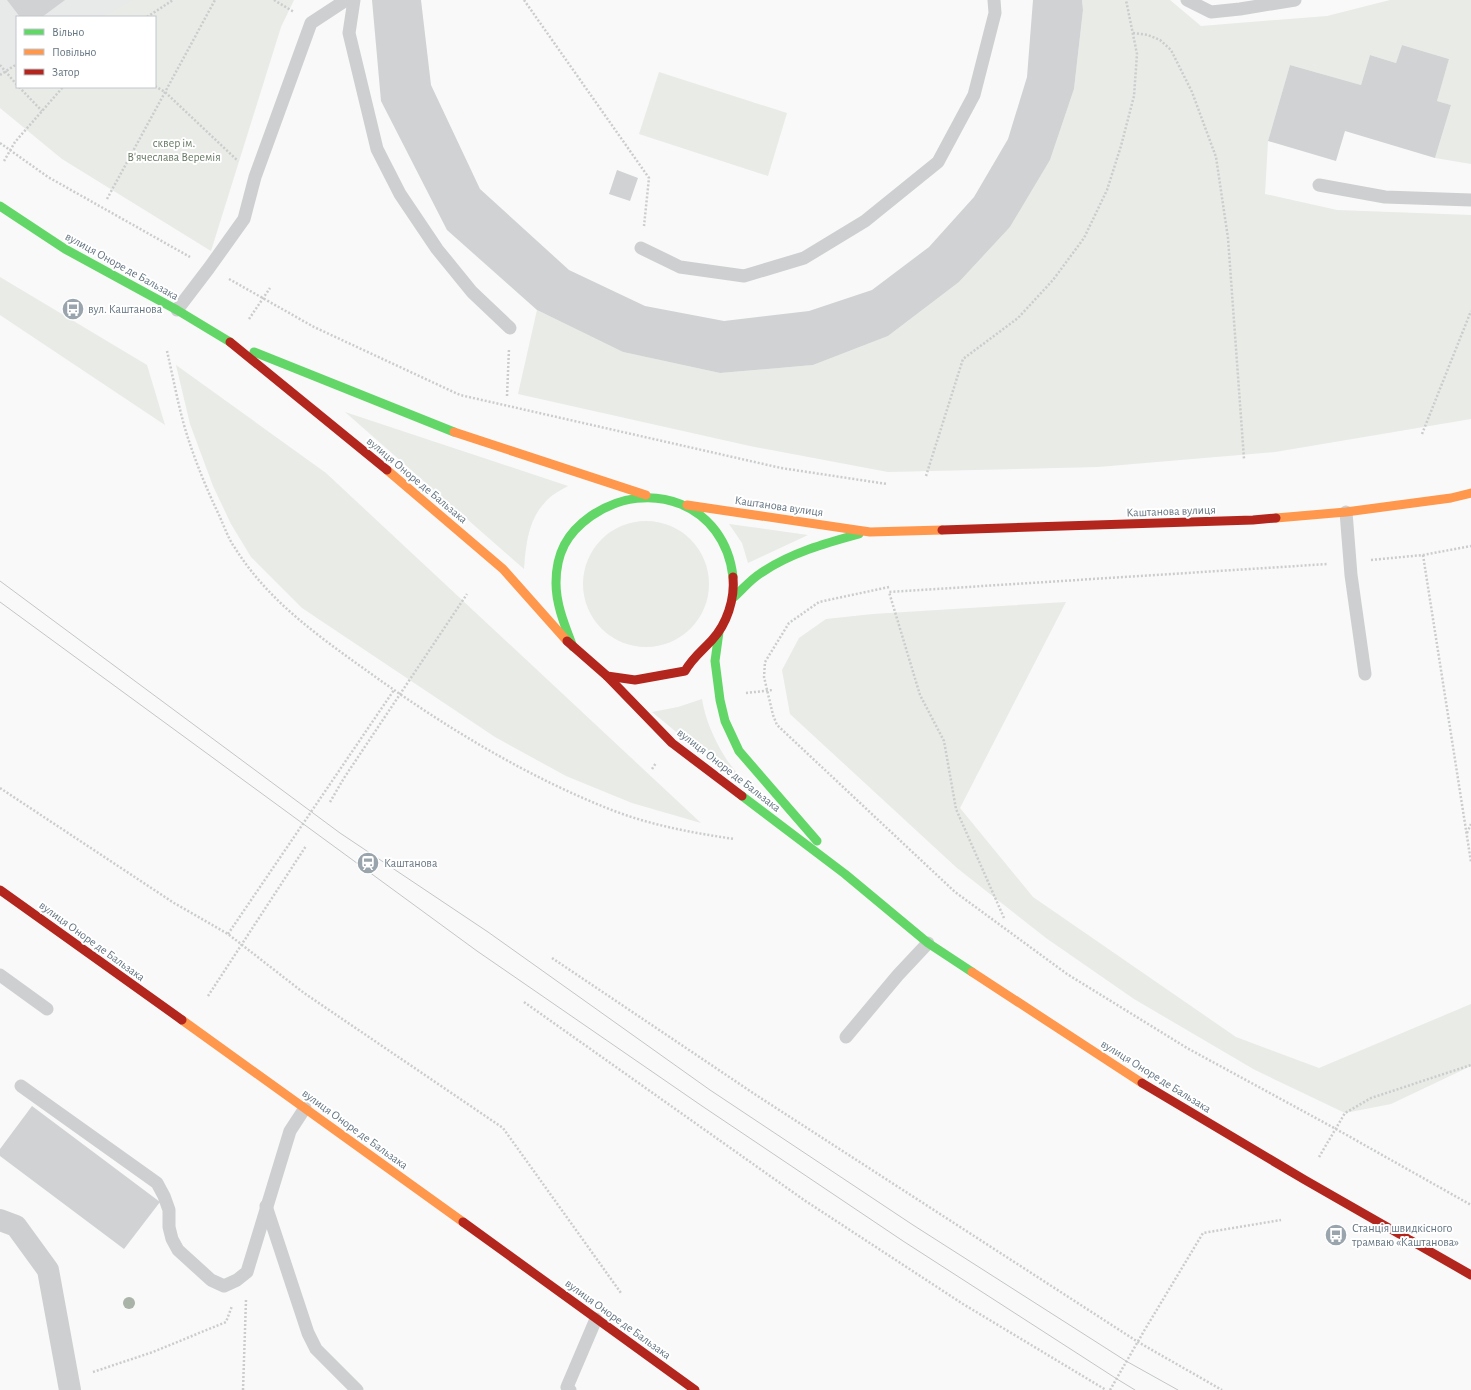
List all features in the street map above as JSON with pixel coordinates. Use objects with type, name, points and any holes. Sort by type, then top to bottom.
[{"type":"street","name":"вулиця Оноре де Бальзака","points":[[0,206],[65,249],[177,310],[234,344],[504,569],[573,647],[608,676],[672,743],[845,874],[928,943],[1159,1094],[1471,1275]]},
{"type":"street","name":"вулиця Оноре де Бальзака","points":[[234,344],[443,428],[649,496]]},
{"type":"street","name":"Каштанова вулиця","points":[[684,504],[870,532],[1253,520],[1346,512],[1451,498],[1471,493]]},
{"type":"street","points":[[573,647],[562,620],[557,598],[558,564],[565,541],[578,526],[593,513],[610,504],[629,498],[649,496],[668,499],[684,504],[700,514],[714,527],[724,543],[731,560],[734,579],[732,598],[726,618],[719,632],[707,646],[695,655],[685,671],[635,680],[608,676]]},
{"type":"street","name":"Каштанова вулиця","points":[[732,598],[760,573],[786,559],[826,543],[870,532]]},
{"type":"street","name":"вулиця Оноре де Бальзака","points":[[719,632],[715,661],[720,700],[725,720],[739,751],[845,874]]},
{"type":"street","name":"вулиця Оноре де Бальзака","points":[[0,890],[695,1390]]},
{"type":"street","points":[[0,1220],[16,1226],[48,1270],[69,1385]]},
{"type":"lane","points":[[177,310],[244,219],[255,177],[311,23],[346,0]]},
{"type":"lane","points":[[354,0],[350,33],[377,149],[400,194],[437,249],[472,292],[510,328]]},
{"type":"lane","points":[[641,248],[680,266],[744,276],[804,258],[865,221],[938,162],[974,95],[995,13],[994,0]]},
{"type":"lane","points":[[1187,0],[1211,12],[1295,0]]},
{"type":"lane","points":[[1319,185],[1385,197],[1471,200]]},
{"type":"lane","points":[[1346,512],[1350,563],[1365,674]]},
{"type":"lane","points":[[846,1037],[898,975],[928,943]]},
{"type":"lane","points":[[0,975],[47,1008]]},
{"type":"lane","points":[[21,1086],[157,1184],[164,1196],[169,1210],[172,1239],[178,1250],[211,1280],[224,1286],[237,1280],[247,1272],[290,1131],[305,1108]]},
{"type":"lane","points":[[266,1206],[308,1333],[316,1349],[357,1390]]},
{"type":"lane","points":[[570,1390],[567,1387],[596,1319]]},
{"type":"path","points":[[149,16],[173,0]]},
{"type":"path","points":[[107,199],[215,0]]},
{"type":"path","points":[[524,0],[649,178],[641,248]]},
{"type":"path","points":[[926,476],[964,359],[1018,318],[1053,280],[1084,238],[1107,190],[1121,146],[1134,96],[1137,54],[1126,0]]},
{"type":"path","points":[[1133,33],[1148,35],[1160,40],[1171,50],[1192,92],[1216,156],[1228,238],[1244,459]]},
{"type":"path","points":[[0,65],[16,84]]},
{"type":"path","points":[[0,75],[16,65]]},
{"type":"path","points":[[156,87],[166,92],[255,177]]},
{"type":"path","points":[[20,88],[42,111]]},
{"type":"path","points":[[4,161],[15,142],[62,88]]},
{"type":"path","points":[[0,143],[48,177],[314,327],[460,395],[782,468],[887,484]]},
{"type":"path","points":[[249,319],[270,288]]},
{"type":"path","points":[[1422,434],[1471,311]]},
{"type":"path","points":[[507,396],[510,328]]},
{"type":"path","points":[[167,351],[190,443],[209,494],[234,546],[257,578],[281,603],[312,631],[394,690],[490,751],[566,790],[618,812],[652,823],[692,833],[734,839]]},
{"type":"path","points":[[1004,918],[956,809],[944,740],[920,695],[889,592],[1350,563],[1423,555],[1471,546]]},
{"type":"path","points":[[1423,555],[1471,862]]},
{"type":"path","points":[[889,587],[819,602],[789,623],[765,662],[764,677],[773,715],[777,725],[955,892],[1067,974],[1187,1048],[1471,1205]]},
{"type":"path","points":[[330,802],[468,594]]},
{"type":"path","points":[[228,934],[394,690]]},
{"type":"path","points":[[744,693],[773,690]]},
{"type":"path","points":[[0,788],[174,903],[228,934],[304,992],[504,1128],[622,1292]]},
{"type":"path","points":[[1466,833],[1471,824]]},
{"type":"path","points":[[208,996],[306,846]]},
{"type":"path","points":[[552,958],[756,1094],[1138,1342],[1222,1390]]},
{"type":"path","points":[[524,1002],[804,1200],[963,1304],[1106,1390]]},
{"type":"path","points":[[1318,1158],[1345,1113],[1371,1098],[1471,1065]]},
{"type":"path","points":[[1110,1390],[1203,1232],[1281,1220]]},
{"type":"path","points":[[69,1385],[226,1322],[247,1272]]},
{"type":"path","points":[[243,1390],[247,1272]]},
{"type":"shaded area","points":[[0,0],[138,0],[112,16],[16,16],[16,74],[0,83]]},
{"type":"green space","name":"сквер ім. В'ячеслава Веремія","points":[[133,0],[294,0],[281,27],[211,251],[62,159],[0,108],[0,75],[16,66],[16,88],[156,88],[156,16],[105,16]]},
{"type":"green space","points":[[1082,0],[1170,0],[1201,26],[1327,16],[1390,0],[1471,0],[1471,164],[1435,158],[1451,105],[1437,101],[1449,59],[1402,45],[1396,63],[1370,55],[1361,85],[1290,65],[1268,141],[1265,194],[1337,210],[1471,215],[1471,419],[1275,452],[1098,467],[888,472],[750,446],[518,394],[537,310],[623,352],[720,373],[813,365],[888,336],[959,282],[1010,227],[1050,160],[1074,89],[1083,10]]},
{"type":"green space","points":[[659,72],[787,113],[768,176],[639,134]]},
{"type":"green space","points":[[0,277],[147,365],[165,425],[0,315]]},
{"type":"green space","points":[[176,365],[326,473],[701,823],[632,803],[566,776],[495,737],[302,608],[251,557],[231,524],[213,486],[190,424]]},
{"type":"green space","points":[[345,412],[568,486],[549,498],[536,515],[527,541],[524,569]]},
{"type":"green space","points":[[652,521],[676,529],[686,535],[695,544],[704,560],[708,572],[708,596],[704,608],[695,624],[686,633],[670,642],[658,646],[640,647],[616,639],[606,633],[597,624],[588,608],[584,596],[583,578],[591,554],[597,544],[606,535],[622,526],[634,522]]},
{"type":"green space","points":[[729,524],[808,535],[748,563],[742,543]]},
{"type":"green space","points":[[1066,602],[960,808],[1033,897],[1236,1037],[1319,1068],[1471,1004],[1471,1066],[1391,1104],[1345,1113],[1255,1070],[1134,999],[1046,938],[957,868],[790,714],[782,670],[799,638],[826,619],[873,614]]},
{"type":"green space","points":[[702,699],[710,729],[725,757],[765,805],[652,712],[678,707]]},
{"type":"building","points":[[7,0],[65,0],[43,16],[19,16]]},
{"type":"building","points":[[372,0],[421,0],[431,85],[480,189],[569,270],[645,306],[724,321],[809,311],[872,290],[929,247],[974,197],[1008,139],[1027,77],[1033,0],[1082,0],[1083,10],[1074,89],[1050,160],[1010,227],[959,282],[888,336],[813,365],[720,373],[623,352],[537,310],[447,230],[381,101]]},
{"type":"building","points":[[1402,45],[1449,59],[1437,101],[1451,105],[1435,158],[1345,131],[1336,161],[1268,141],[1290,65],[1361,85],[1370,55],[1396,63]]},
{"type":"building","points":[[617,170],[638,178],[630,201],[609,194]]},
{"type":"building","points":[[32,1106],[160,1202],[124,1249],[0,1156],[0,1149]]},
{"type":"tram line","points":[[0,581],[340,833],[488,932],[710,1090],[913,1225],[1126,1361],[1178,1390]]},
{"type":"tram line","points":[[0,602],[477,951],[702,1106],[903,1241],[1135,1390]]},
{"type":"traffic: fast","points":[[0,206],[65,249],[177,310],[230,342]]},
{"type":"traffic: fast","points":[[254,352],[454,432]]},
{"type":"traffic: fast","points":[[573,647],[562,615],[556,591],[558,562],[564,545],[575,529],[591,516],[613,504],[637,498],[659,498],[681,504],[700,515],[716,531],[727,552],[733,577]]},
{"type":"traffic: fast","points":[[733,598],[757,575],[772,566],[796,554],[859,534]]},
{"type":"traffic: fast","points":[[719,632],[715,661],[720,700],[725,721],[739,751],[817,841]]},
{"type":"traffic: fast","points":[[742,796],[845,874],[928,943],[972,972]]},
{"type":"traffic: slow","points":[[454,432],[646,495]]},
{"type":"traffic: slow","points":[[387,470],[503,569],[567,641]]},
{"type":"traffic: slow","points":[[1276,518],[1346,512],[1451,498],[1471,493]]},
{"type":"traffic: slow","points":[[687,505],[870,532],[942,530]]},
{"type":"traffic: slow","points":[[972,972],[1142,1083]]},
{"type":"traffic: slow","points":[[182,1020],[463,1222]]},
{"type":"traffic: jam","points":[[230,342],[387,470]]},
{"type":"traffic: jam","points":[[942,530],[1276,518]]},
{"type":"traffic: jam","points":[[567,641],[607,676],[635,680],[685,671],[697,655],[717,634],[726,619],[733,594],[733,577]]},
{"type":"traffic: jam","points":[[607,676],[672,743],[742,796]]},
{"type":"traffic: jam","points":[[0,890],[182,1020]]},
{"type":"traffic: jam","points":[[1142,1083],[1305,1180],[1471,1275]]},
{"type":"traffic: jam","points":[[463,1222],[695,1390]]},
{"type":"place","name":"вул. Каштанова","points":[[73,309]]},
{"type":"place","name":"Каштанова","points":[[368,863]]},
{"type":"place","name":"Станція швидкісного трамваю «Каштанова»","points":[[1336,1235]]}]
